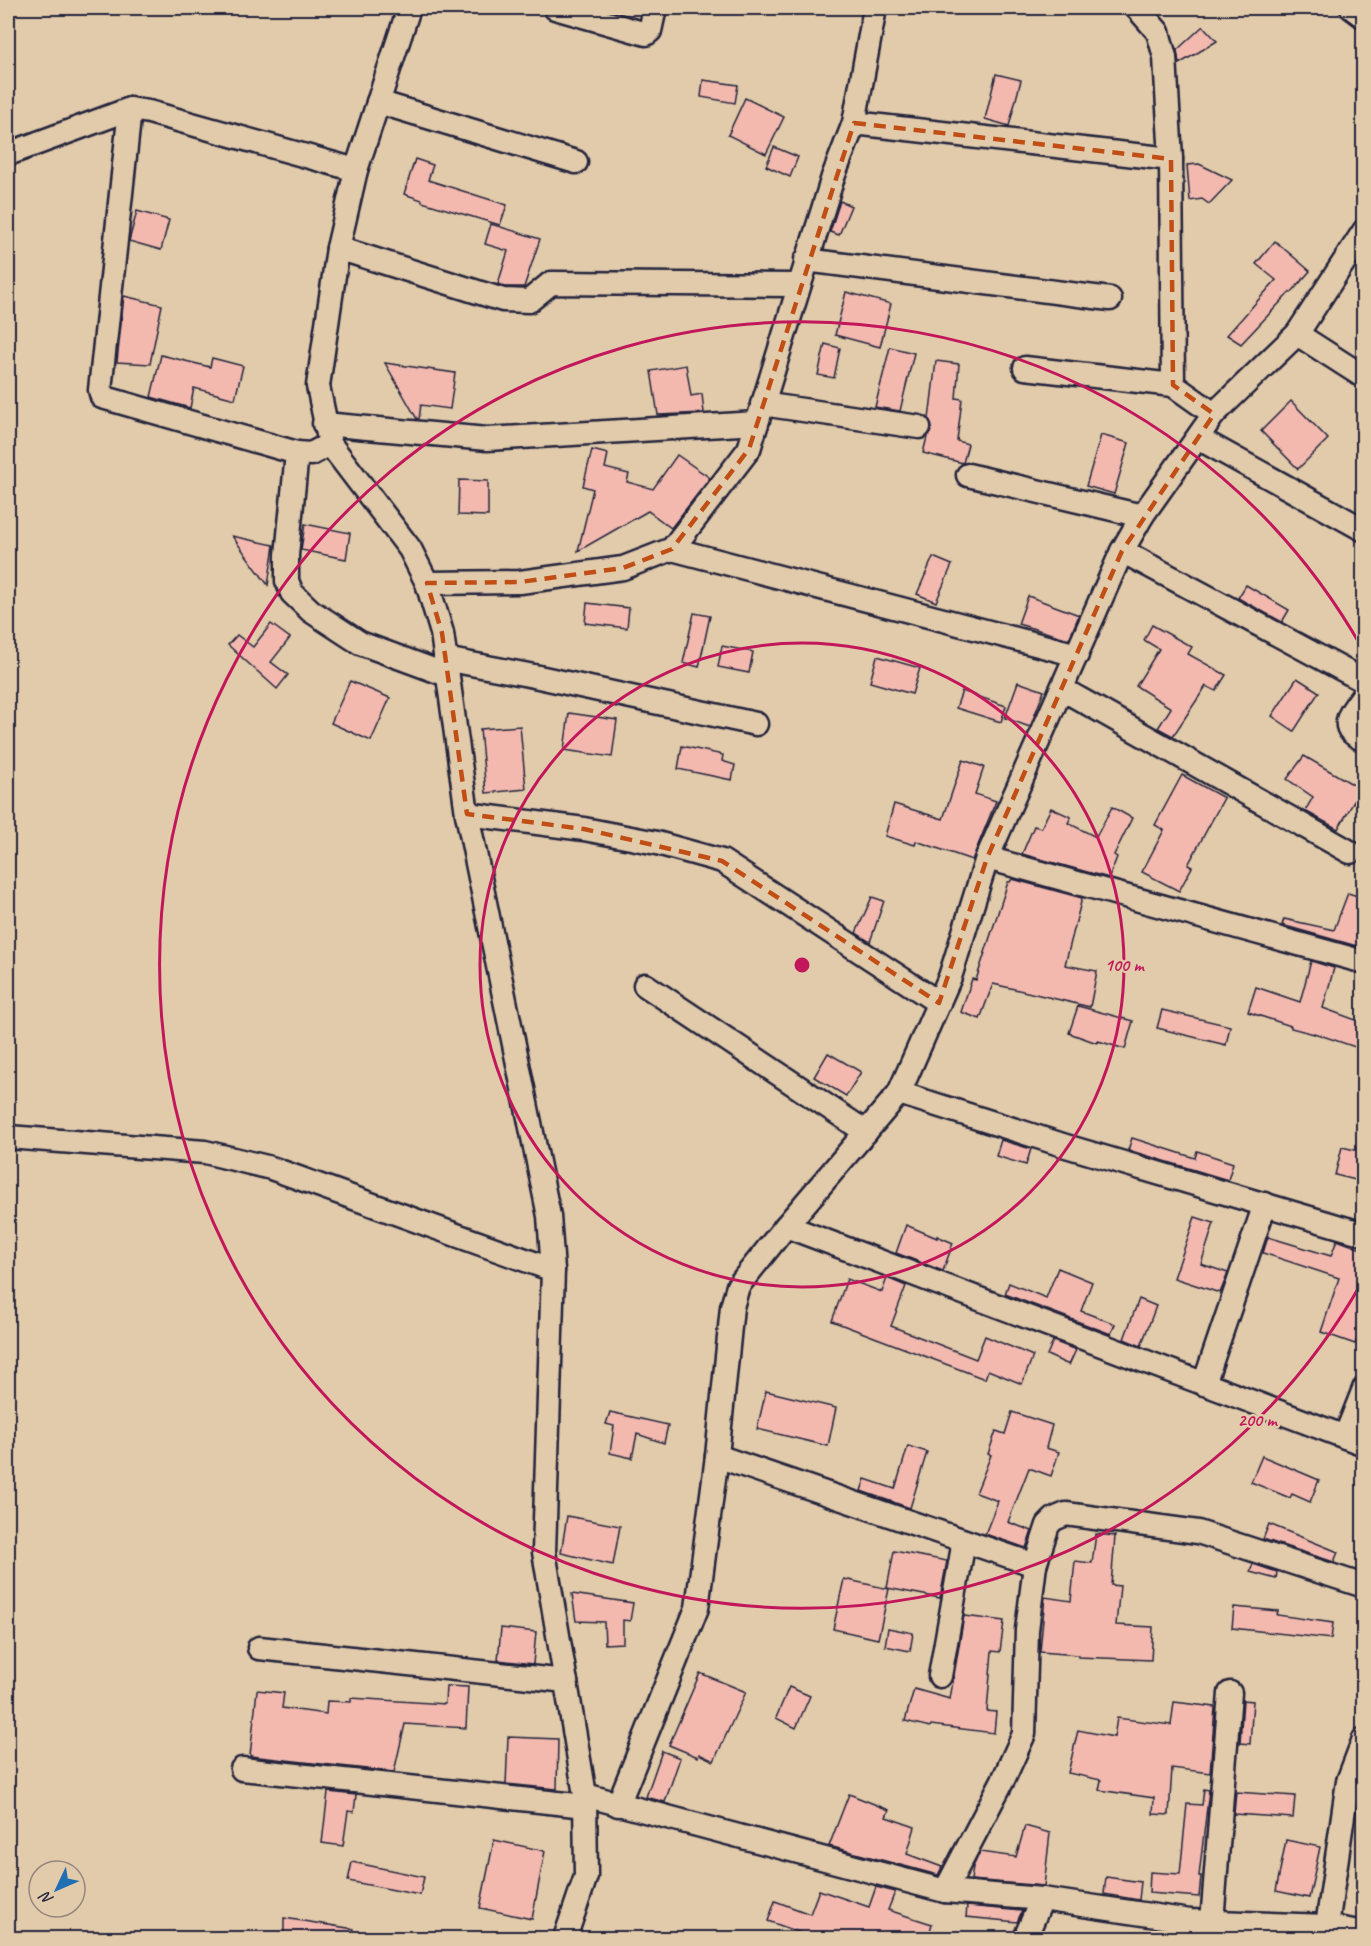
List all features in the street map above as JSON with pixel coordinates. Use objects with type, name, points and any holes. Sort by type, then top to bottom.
[{"type":"street","points":[[409,8],[356,170],[338,248],[318,386],[327,434],[410,549],[427,583],[442,633],[467,814],[549,1216],[553,1270],[544,1552],[585,1801],[586,1876],[565,1938]]},
{"type":"street","points":[[555,8],[646,34],[650,31],[655,8]]},
{"type":"street","points":[[427,583],[520,582],[622,568],[672,549],[749,449],[806,260],[833,177],[854,123],[875,8]]},
{"type":"street","points":[[1137,8],[1158,32],[1165,57],[1171,159],[1173,385]]},
{"type":"street","points":[[1352,8],[1364,17]]},
{"type":"street","points":[[378,102],[576,162]]},
{"type":"street","points":[[8,154],[130,109],[150,112],[356,170]]},
{"type":"street","points":[[130,109],[100,390],[102,397],[297,453],[311,454],[327,434]]},
{"type":"street","points":[[854,123],[1171,159]]},
{"type":"street","points":[[618,1805],[697,1608],[717,1456],[732,1307],[738,1286],[786,1226],[900,1093],[950,977],[987,858],[1122,551],[1142,516],[1214,414],[1297,334],[1364,231]]},
{"type":"street","points":[[338,248],[503,300],[529,301],[552,283],[799,285]]},
{"type":"street","points":[[806,260],[1110,299]]},
{"type":"street","points":[[1297,334],[1364,377]]},
{"type":"street","points":[[1025,368],[1173,385],[1214,414]]},
{"type":"street","points":[[327,434],[487,439],[760,414],[919,427]]},
{"type":"street","points":[[1198,438],[1364,530]]},
{"type":"street","points":[[297,453],[287,555],[287,581],[292,593],[310,611],[360,643],[446,667],[534,676],[756,724]]},
{"type":"street","points":[[968,475],[1142,516]]},
{"type":"street","points":[[672,549],[1077,655]]},
{"type":"street","points":[[1122,551],[1364,681]]},
{"type":"street","points":[[1062,689],[1350,852]]},
{"type":"street","points":[[1364,694],[1347,720],[1347,727],[1352,734],[1364,740]]},
{"type":"street","points":[[467,814],[584,829],[657,843],[722,861],[939,1003]]},
{"type":"street","points":[[987,858],[1364,962]]},
{"type":"street","points":[[645,985],[866,1132]]},
{"type":"street","points":[[900,1093],[1066,1146],[1364,1234]]},
{"type":"street","points":[[8,1137],[205,1152],[272,1168],[553,1270]]},
{"type":"street","points":[[1204,1384],[1265,1204]]},
{"type":"street","points":[[786,1226],[1354,1440],[1364,1389]]},
{"type":"street","points":[[717,1456],[1035,1565]]},
{"type":"street","points":[[945,1891],[1004,1778],[1024,1734],[1027,1630],[1035,1565],[1048,1525],[1054,1519],[1066,1514],[1198,1532],[1364,1586]]},
{"type":"street","points":[[940,1676],[964,1541]]},
{"type":"street","points":[[260,1648],[566,1681]]},
{"type":"street","points":[[1194,1927],[1230,1693]]},
{"type":"street","points":[[1327,1926],[1348,1781],[1364,1739]]},
{"type":"street","points":[[242,1769],[618,1805],[945,1891],[1042,1899],[1194,1927],[1327,1926],[1364,1934]]},
{"type":"street","points":[[1025,1938],[1042,1899]]},
{"type":"highlighted area","points":[[854,123],[1171,159],[1173,385],[1214,414],[1122,551],[987,858],[939,1003],[722,861],[584,829],[467,814],[442,633],[427,583],[520,582],[623,568],[672,549],[749,449]]},
{"type":"building","points":[[1203,26],[1217,41],[1179,64],[1177,50]]},
{"type":"building","points":[[996,74],[1021,80],[1009,126],[985,119]]},
{"type":"building","points":[[703,80],[738,85],[735,103],[701,97]]},
{"type":"building","points":[[745,98],[784,117],[766,154],[728,135]]},
{"type":"building","points":[[774,147],[798,157],[790,177],[766,166]]},
{"type":"building","points":[[415,159],[433,165],[428,180],[507,205],[500,225],[422,202],[422,200],[404,194]]},
{"type":"building","points":[[1199,164],[1232,180],[1209,204],[1202,199],[1190,201],[1187,165]]},
{"type":"building","points":[[840,201],[851,206],[839,235],[830,232]]},
{"type":"building","points":[[137,211],[169,220],[161,250],[129,241]]},
{"type":"building","points":[[491,224],[540,239],[524,287],[505,287],[498,284],[508,251],[485,244]]},
{"type":"building","points":[[1275,241],[1310,271],[1241,344],[1227,335],[1276,280],[1256,264]]},
{"type":"building","points":[[846,292],[891,304],[880,347],[835,335]]},
{"type":"building","points":[[124,296],[162,305],[150,364],[117,362]]},
{"type":"building","points":[[825,344],[840,348],[834,378],[818,375]]},
{"type":"building","points":[[890,347],[914,353],[900,411],[875,407]]},
{"type":"building","points":[[161,355],[210,367],[212,358],[243,366],[235,399],[194,388],[190,408],[151,397]]},
{"type":"building","points":[[936,361],[959,364],[956,398],[962,399],[957,441],[968,444],[963,463],[923,453],[932,428],[929,419]]},
{"type":"building","points":[[385,363],[455,373],[450,409],[421,405],[419,419],[417,419]]},
{"type":"building","points":[[686,365],[691,396],[702,394],[704,413],[658,415],[651,371]]},
{"type":"building","points":[[1291,401],[1328,439],[1298,469],[1261,431]]},
{"type":"building","points":[[1101,435],[1129,443],[1114,494],[1086,486]]},
{"type":"building","points":[[592,450],[608,454],[605,468],[629,474],[627,482],[653,489],[677,455],[710,478],[671,528],[648,511],[578,551],[593,489],[583,486]]},
{"type":"building","points":[[459,480],[488,481],[488,516],[458,515]]},
{"type":"building","points":[[305,524],[350,533],[346,559],[301,550]]},
{"type":"building","points":[[232,536],[274,545],[268,585]]},
{"type":"building","points":[[933,557],[952,565],[936,602],[917,594]]},
{"type":"building","points":[[1246,585],[1289,610],[1282,622],[1238,598]]},
{"type":"building","points":[[1028,596],[1079,615],[1069,639],[1018,624]]},
{"type":"building","points":[[587,603],[629,608],[627,628],[585,623]]},
{"type":"building","points":[[694,613],[710,616],[699,667],[683,663]]},
{"type":"building","points":[[271,624],[290,638],[271,662],[288,675],[277,689],[228,645],[237,635],[253,647]]},
{"type":"building","points":[[1152,625],[1192,647],[1188,654],[1226,675],[1216,691],[1206,686],[1173,736],[1158,728],[1171,708],[1136,686],[1159,649],[1144,640]]},
{"type":"building","points":[[722,646],[753,652],[749,673],[718,667]]},
{"type":"building","points":[[877,656],[920,668],[912,694],[870,682]]},
{"type":"building","points":[[1297,678],[1319,692],[1294,731],[1272,716]]},
{"type":"building","points":[[350,681],[390,698],[371,741],[331,723]]},
{"type":"building","points":[[1018,682],[1044,691],[1030,727],[1005,718]]},
{"type":"building","points":[[962,691],[1006,706],[1001,722],[956,708]]},
{"type":"building","points":[[569,713],[617,720],[612,757],[564,750]]},
{"type":"building","points":[[520,726],[526,789],[486,793],[480,729]]},
{"type":"building","points":[[682,746],[723,755],[722,761],[735,765],[732,780],[678,769]]},
{"type":"building","points":[[1304,756],[1361,789],[1338,829],[1305,811],[1313,797],[1287,779]]},
{"type":"building","points":[[963,760],[984,767],[975,794],[996,801],[972,860],[916,841],[915,845],[885,836],[894,804],[943,819]]},
{"type":"building","points":[[1182,775],[1224,798],[1188,865],[1192,867],[1179,891],[1142,872],[1164,830],[1155,825]]},
{"type":"building","points":[[1112,807],[1132,818],[1114,855],[1117,857],[1109,878],[1022,854],[1034,826],[1041,828],[1051,808],[1071,817],[1068,823],[1096,837]]},
{"type":"building","points":[[1012,879],[1082,898],[1065,965],[1097,971],[1090,1007],[993,984],[980,1019],[961,1012],[972,979],[976,980],[1008,882]]},
{"type":"building","points":[[1348,893],[1364,898],[1364,948],[1282,925],[1284,919],[1334,930]]},
{"type":"building","points":[[872,897],[884,901],[870,942],[856,933]]},
{"type":"building","points":[[1311,961],[1334,968],[1323,1008],[1364,1023],[1364,1050],[1314,1033],[1291,1028],[1291,1026],[1248,1012],[1256,987],[1300,1002]]},
{"type":"building","points":[[1078,1006],[1133,1021],[1125,1049],[1098,1041],[1097,1043],[1069,1033]]},
{"type":"building","points":[[1162,1010],[1230,1026],[1226,1045],[1157,1028]]},
{"type":"building","points":[[828,1053],[861,1072],[846,1096],[814,1077]]},
{"type":"building","points":[[1132,1138],[1195,1158],[1197,1151],[1233,1163],[1228,1180],[1128,1150]]},
{"type":"building","points":[[1001,1140],[1031,1149],[1026,1165],[996,1156]]},
{"type":"building","points":[[1342,1147],[1364,1152],[1364,1182],[1335,1175]]},
{"type":"building","points":[[1195,1217],[1214,1223],[1201,1264],[1228,1273],[1220,1293],[1174,1278]]},
{"type":"building","points":[[906,1225],[953,1243],[943,1271],[896,1253]]},
{"type":"building","points":[[1268,1237],[1331,1256],[1337,1240],[1364,1250],[1364,1322],[1355,1344],[1321,1332],[1339,1278],[1263,1253]]},
{"type":"building","points":[[1058,1268],[1092,1282],[1081,1311],[1115,1324],[1111,1334],[1005,1294],[1009,1283],[1046,1298]]},
{"type":"building","points":[[887,1278],[906,1286],[891,1326],[976,1359],[985,1336],[1033,1356],[1022,1384],[988,1370],[985,1379],[832,1321],[847,1279],[882,1292]]},
{"type":"building","points":[[1139,1299],[1156,1306],[1141,1346],[1124,1339]]},
{"type":"building","points":[[1053,1341],[1076,1350],[1069,1365],[1047,1355]]},
{"type":"building","points":[[766,1391],[836,1408],[828,1446],[757,1429]]},
{"type":"building","points":[[610,1412],[668,1425],[664,1443],[637,1434],[632,1458],[610,1453],[614,1426],[606,1424]]},
{"type":"building","points":[[1012,1412],[1052,1425],[1046,1448],[1059,1452],[1051,1476],[1029,1468],[1008,1522],[1032,1531],[1026,1548],[985,1534],[998,1501],[976,1493],[991,1455],[988,1454],[996,1431],[1005,1434]]},
{"type":"building","points":[[908,1446],[927,1452],[910,1508],[861,1491],[865,1479],[895,1489]]},
{"type":"building","points":[[1262,1456],[1319,1480],[1310,1502],[1292,1494],[1290,1498],[1251,1482]]},
{"type":"building","points":[[567,1516],[620,1526],[613,1565],[561,1553]]},
{"type":"building","points":[[1269,1524],[1338,1552],[1334,1562],[1263,1539]]},
{"type":"building","points":[[1096,1534],[1115,1536],[1111,1585],[1120,1586],[1116,1625],[1153,1627],[1151,1660],[1078,1657],[1078,1655],[1040,1652],[1045,1597],[1071,1601],[1075,1561],[1092,1563]]},
{"type":"building","points":[[894,1551],[947,1561],[940,1598],[887,1588]]},
{"type":"building","points":[[1253,1564],[1277,1572],[1276,1579],[1250,1572]]},
{"type":"building","points":[[844,1579],[889,1589],[878,1639],[833,1629]]},
{"type":"building","points":[[572,1594],[633,1603],[630,1621],[623,1620],[623,1643],[605,1644],[604,1622],[576,1621]]},
{"type":"building","points":[[1234,1607],[1278,1611],[1277,1615],[1333,1623],[1331,1639],[1232,1628]]},
{"type":"building","points":[[964,1616],[1004,1621],[1000,1652],[992,1651],[987,1711],[996,1712],[994,1733],[931,1725],[930,1727],[905,1721],[914,1689],[950,1699]]},
{"type":"building","points":[[501,1628],[536,1632],[533,1664],[498,1660]]},
{"type":"building","points":[[888,1628],[913,1633],[910,1651],[885,1646]]},
{"type":"building","points":[[700,1673],[746,1692],[714,1761],[669,1745]]},
{"type":"building","points":[[446,1686],[468,1687],[466,1728],[405,1724],[394,1772],[250,1756],[257,1690],[284,1693],[282,1708],[326,1714],[327,1701],[351,1702],[351,1698],[445,1704]]},
{"type":"building","points":[[789,1687],[810,1696],[796,1728],[776,1718]]},
{"type":"building","points":[[1243,1700],[1253,1701],[1250,1744],[1240,1743]]},
{"type":"building","points":[[1174,1702],[1215,1707],[1210,1773],[1172,1768],[1169,1815],[1153,1814],[1154,1798],[1099,1790],[1101,1780],[1068,1773],[1078,1730],[1114,1737],[1117,1718],[1171,1725]]},
{"type":"building","points":[[508,1737],[558,1739],[557,1789],[506,1784]]},
{"type":"building","points":[[662,1751],[680,1758],[665,1802],[646,1797]]},
{"type":"building","points":[[1204,1789],[1209,1790],[1199,1876],[1201,1876],[1199,1897],[1149,1893],[1150,1872],[1180,1874],[1187,1804],[1202,1805]]},
{"type":"building","points":[[328,1792],[356,1795],[354,1812],[348,1811],[343,1846],[322,1843]]},
{"type":"building","points":[[1236,1792],[1295,1796],[1293,1818],[1234,1814]]},
{"type":"building","points":[[849,1794],[889,1810],[886,1817],[915,1827],[907,1854],[942,1867],[938,1875],[829,1846]]},
{"type":"building","points":[[1025,1826],[1050,1833],[1044,1886],[971,1880],[973,1867],[980,1852],[1016,1857]]},
{"type":"building","points":[[494,1840],[545,1851],[532,1919],[480,1908]]},
{"type":"building","points":[[1286,1840],[1320,1847],[1309,1898],[1276,1891]]},
{"type":"building","points":[[352,1862],[424,1877],[420,1895],[348,1881]]},
{"type":"building","points":[[1106,1877],[1141,1882],[1139,1900],[1104,1894]]},
{"type":"building","points":[[876,1887],[895,1892],[888,1910],[932,1924],[928,1938],[815,1938],[768,1921],[775,1901],[810,1914],[819,1890],[869,1907]]},
{"type":"building","points":[[967,1906],[1022,1911],[1017,1922],[966,1917]]},
{"type":"building","points":[[284,1918],[354,1929],[353,1938],[284,1938]]}]
